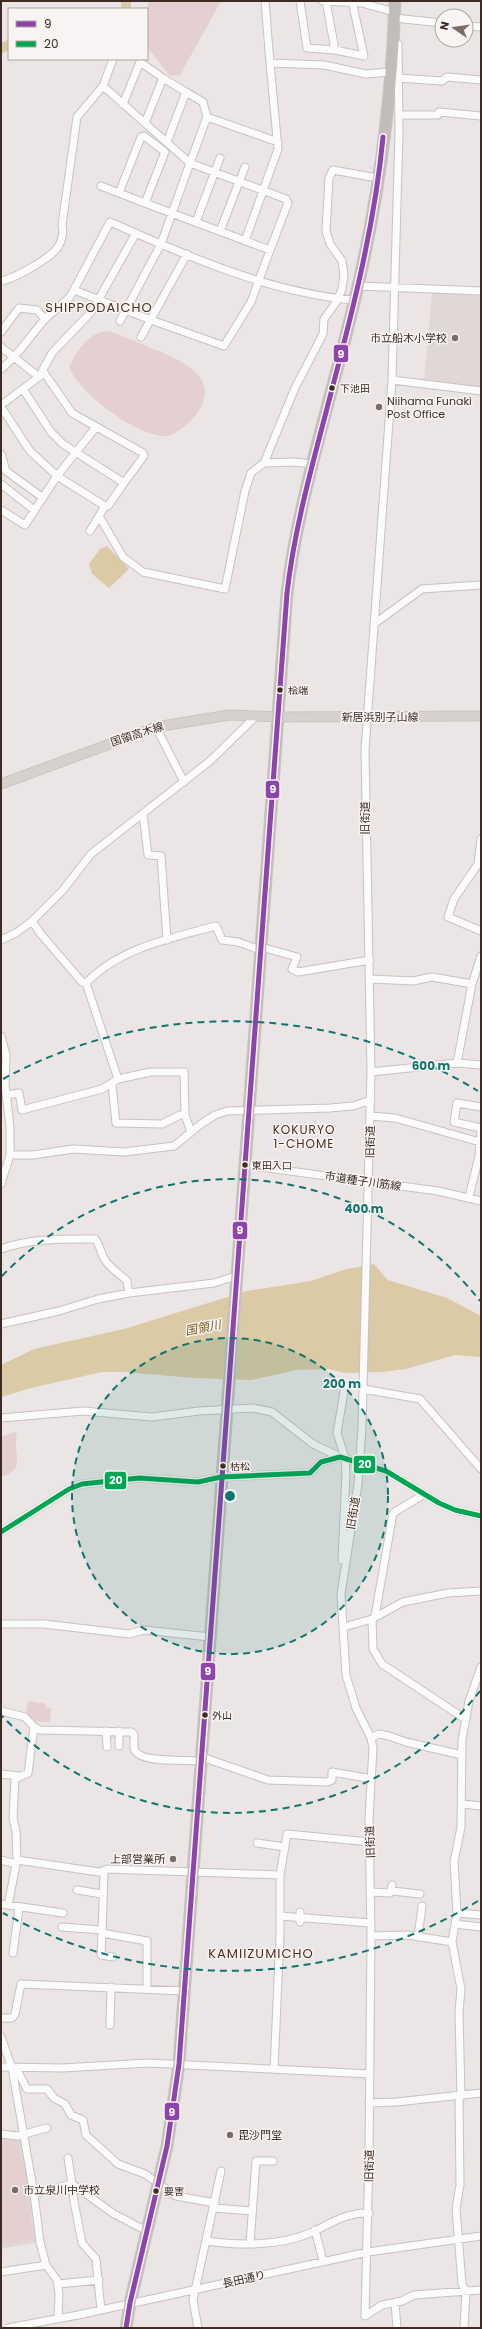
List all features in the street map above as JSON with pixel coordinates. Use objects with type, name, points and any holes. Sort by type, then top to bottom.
[{"type":"highway","points":[[126,2328],[130,2303],[159,2184],[175,2101],[179,2064],[248,1111],[279,717],[284,629],[291,558],[358,286],[378,178],[394,75],[394,10]]},
{"type":"main road","name":"国領高木線","points":[[1,784],[156,726],[229,715],[279,717]]},
{"type":"main road","name":"新居浜別子山線","points":[[279,717],[481,716]]},
{"type":"street","points":[[246,240],[278,149],[265,1]]},
{"type":"street","points":[[300,1],[307,48],[335,50],[364,56],[352,1]]},
{"type":"street","points":[[335,50],[324,1],[352,1],[434,21]]},
{"type":"street","points":[[1,281],[15,276],[58,247],[63,230],[62,225],[77,117],[103,86],[113,60]]},
{"type":"street","points":[[120,321],[161,244],[207,117],[203,102],[163,78],[139,60],[123,104]]},
{"type":"street","points":[[270,63],[324,65],[366,74],[394,75],[442,81],[448,77],[481,80]]},
{"type":"street","name":"旧街道","points":[[394,75],[398,115],[396,288],[392,380],[365,750],[365,850],[371,979],[372,1072],[363,1387],[360,1464],[341,1594],[346,1675],[356,1708],[371,1738],[372,1779],[369,1818],[371,1923],[369,2213],[365,2316],[382,2305],[395,2303]]},
{"type":"street","points":[[145,123],[163,78]]},
{"type":"street","points":[[74,290],[224,346],[241,322],[288,204],[286,199],[190,163],[103,86]]},
{"type":"street","points":[[167,142],[186,92]]},
{"type":"street","points":[[398,115],[438,115],[439,112],[481,116]]},
{"type":"street","points":[[207,117],[278,142]]},
{"type":"street","points":[[119,194],[141,137],[144,136],[164,152],[145,203]]},
{"type":"street","points":[[196,222],[220,158]]},
{"type":"street","points":[[220,231],[245,167]]},
{"type":"street","points":[[99,516],[123,558],[143,572],[225,589],[244,491],[251,473],[264,463],[295,388],[323,334],[324,319],[338,299],[344,275],[342,261],[330,244],[326,231],[329,178],[333,170],[378,178]]},
{"type":"street","points":[[101,186],[270,250]]},
{"type":"street","points":[[1,369],[15,358],[30,336],[45,319],[70,297],[110,222],[161,244],[259,280],[338,299],[354,300]]},
{"type":"street","points":[[105,506],[57,476],[30,451],[1,406],[41,374],[52,353],[92,311],[136,233]]},
{"type":"street","points":[[141,337],[187,254]]},
{"type":"street","points":[[358,286],[481,291]]},
{"type":"street","points":[[1,332],[19,308],[23,306],[36,310],[45,319]]},
{"type":"street","points":[[1,347],[15,358],[41,374],[72,413],[143,453],[144,456],[108,506],[105,506],[90,530]]},
{"type":"street","points":[[392,380],[481,391]]},
{"type":"street","points":[[23,389],[51,432],[75,453],[124,484]]},
{"type":"street","points":[[1,510],[26,525],[42,497],[57,476],[96,427]]},
{"type":"street","points":[[1,454],[6,471],[42,497]]},
{"type":"street","points":[[264,463],[294,462],[313,464]]},
{"type":"street","points":[[1,484],[34,510]]},
{"type":"street","points":[[374,624],[422,589],[481,585]]},
{"type":"street","points":[[1,940],[16,933],[32,920],[55,898],[91,854],[184,782],[256,716]]},
{"type":"street","points":[[156,726],[184,782]]},
{"type":"street","points":[[143,814],[148,855],[161,856],[167,940]]},
{"type":"street","points":[[481,838],[478,864],[454,899],[448,917],[481,931]]},
{"type":"street","points":[[32,920],[40,933],[68,966],[82,982],[86,983],[118,1079]]},
{"type":"street","points":[[86,983],[111,962],[167,940],[216,926],[222,940],[238,942],[260,950],[264,948],[297,957],[292,969],[298,972],[370,960]]},
{"type":"street","points":[[457,1063],[472,984],[481,956]]},
{"type":"street","points":[[371,979],[413,981],[432,977],[472,984]]},
{"type":"street","points":[[1,1036],[6,1055],[6,1095],[10,1127],[10,1155],[1,1184]]},
{"type":"street","points":[[372,1072],[457,1063],[481,1065]]},
{"type":"street","points":[[6,1095],[19,1093],[22,1110],[112,1084],[118,1079],[152,1072],[184,1072],[185,1116],[191,1132]]},
{"type":"street","points":[[112,1084],[116,1122],[162,1124],[180,1115],[185,1116]]},
{"type":"street","points":[[10,1155],[33,1155],[73,1149],[124,1152],[158,1150],[179,1144],[191,1132],[214,1115],[227,1111],[353,1106],[371,1100]]},
{"type":"street","points":[[469,1197],[476,1177],[481,1128],[454,1122],[457,1103],[481,1108]]},
{"type":"street","points":[[370,1116],[395,1118],[480,1142]]},
{"type":"street","name":"市道種子川筋線","points":[[245,1165],[469,1197],[481,1201]]},
{"type":"street","points":[[1,1250],[15,1245],[53,1240],[95,1239],[101,1246],[103,1258],[127,1280],[129,1293]]},
{"type":"street","points":[[1,1324],[129,1293],[236,1279]]},
{"type":"street","points":[[345,1386],[337,1433],[346,1473],[342,1560],[345,1563]]},
{"type":"street","points":[[363,1387],[420,1399],[481,1469]]},
{"type":"street","points":[[1,1418],[83,1411],[152,1417],[227,1406],[253,1408],[272,1412],[313,1444],[360,1464],[386,1471],[423,1494],[455,1510],[481,1516]]},
{"type":"street","points":[[1,1532],[69,1489],[82,1484],[139,1478],[198,1482],[222,1477],[310,1473],[321,1462],[343,1457]]},
{"type":"street","points":[[423,1494],[393,1513],[373,1617],[373,1649],[382,1664],[465,1719]]},
{"type":"street","points":[[344,1628],[373,1617],[403,1602],[448,1593],[481,1591]]},
{"type":"street","points":[[1,1624],[44,1624],[129,1634],[144,1630],[210,1637]]},
{"type":"street","points":[[464,2328],[466,2291],[462,2284],[456,2208],[460,2185],[459,2012],[461,1989],[452,1942],[457,1913],[454,1862],[461,1827],[462,1755],[465,1719],[481,1667]]},
{"type":"street","points":[[1,1711],[25,1717],[34,1727],[40,1730],[132,1732],[134,1734],[134,1749],[139,1756],[154,1760],[202,1759],[268,1780],[327,1782],[332,1780],[332,1772],[372,1779]]},
{"type":"street","points":[[1,1774],[19,1776],[28,1773],[34,1727]]},
{"type":"street","points":[[106,1731],[107,1747]]},
{"type":"street","points":[[119,1731],[119,1746]]},
{"type":"street","points":[[371,1738],[379,1734],[390,1736],[406,1742],[462,1755]]},
{"type":"street","points":[[19,1776],[15,1779],[13,1818],[16,1831],[16,1862],[5,1905],[63,1913]]},
{"type":"street","points":[[462,1804],[481,1806]]},
{"type":"street","points":[[274,2069],[280,1916],[280,1875],[287,1834],[370,1842]]},
{"type":"street","points":[[258,1843],[285,1847]]},
{"type":"street","points":[[1,1860],[104,1871],[108,1869],[280,1875]]},
{"type":"street","points":[[104,1871],[101,1955],[113,1957]]},
{"type":"street","points":[[370,1892],[390,1893],[392,1888],[417,1892]]},
{"type":"street","points":[[78,1890],[102,1894]]},
{"type":"street","points":[[418,1937],[422,1906]]},
{"type":"street","points":[[13,1953],[19,1908]]},
{"type":"street","points":[[457,1913],[481,1915]]},
{"type":"street","points":[[280,1916],[300,1917],[316,1921],[341,1919],[371,1923]]},
{"type":"street","points":[[455,1924],[481,1928]]},
{"type":"street","points":[[62,1926],[101,1931],[147,1941],[147,1988]]},
{"type":"street","points":[[371,1936],[418,1937],[452,1942]]},
{"type":"street","points":[[1,2018],[12,2018],[16,2014],[21,1984],[147,1988],[185,1991]]},
{"type":"street","points":[[110,2025],[111,1987]]},
{"type":"street","points":[[1,2037],[14,2068],[27,2089],[47,2089],[54,2098],[65,2104],[71,2114],[83,2120],[86,2135],[118,2164],[145,2174],[176,2196],[214,2206],[252,2211]]},
{"type":"street","points":[[1,2067],[62,2068],[148,2063],[370,2074]]},
{"type":"street","points":[[14,2068],[40,2242],[46,2265],[58,2284],[58,2318]]},
{"type":"street","points":[[369,2103],[481,2093]]},
{"type":"street","points":[[1,2134],[23,2134],[47,2128]]},
{"type":"street","points":[[68,2158],[82,2243],[96,2259],[101,2310]]},
{"type":"street","points":[[250,2244],[256,2161],[273,2162]]},
{"type":"street","points":[[198,2328],[194,2300],[221,2171]]},
{"type":"street","points":[[34,2194],[72,2184]]},
{"type":"street","points":[[72,2184],[114,2214],[147,2231]]},
{"type":"street","points":[[206,2241],[250,2244],[270,2242],[315,2230],[324,2225],[357,2213],[369,2213]]},
{"type":"street","points":[[315,2230],[323,2261]]},
{"type":"street","name":"長田通り","points":[[8,2328],[196,2290],[368,2252],[481,2236]]},
{"type":"street","points":[[1,2272],[46,2265]]},
{"type":"street","points":[[58,2284],[99,2280]]},
{"type":"street","points":[[397,2328],[395,2303],[414,2295],[481,2290]]},
{"type":"shaded area","points":[[149,1],[221,1],[180,75],[170,76],[148,48],[147,8]]},
{"type":"shaded area","name":"市立船木小学校","points":[[432,292],[481,294],[481,390],[424,382]]},
{"type":"shaded area","points":[[108,331],[174,358],[195,372],[202,381],[205,391],[203,402],[195,416],[182,429],[165,436],[139,429],[110,411],[84,389],[69,367],[84,343],[101,332]]},
{"type":"shaded area","points":[[14,1432],[17,1434],[17,1465],[9,1473],[1,1477],[1,1437]]},
{"type":"shaded area","points":[[28,1701],[46,1704],[46,1707],[51,1708],[50,1722],[37,1722],[26,1713]]},
{"type":"shaded area","name":"市立泉川中学校","points":[[1,2137],[21,2137],[38,2242],[1,2249]]},
{"type":"shaded area","name":"市立泉川中学校","points":[[1,2141],[18,2141],[20,2162],[24,2162],[33,2239],[1,2245]]},
{"type":"water","points":[[107,546],[129,569],[109,588],[92,574],[89,564],[100,549]]},
{"type":"water","name":"国領川","points":[[374,1264],[388,1280],[447,1298],[481,1316],[481,1357],[455,1355],[406,1369],[382,1372],[345,1373],[329,1369],[296,1370],[252,1380],[102,1372],[31,1388],[1,1397],[1,1365],[34,1349],[124,1329],[247,1291],[311,1281],[343,1270]]},
{"type":"waterway","points":[[126,1],[126,8]]},
{"type":"waterway","points":[[1,48],[8,45]]},
{"type":"transit line","name":"9","points":[[126,2328],[130,2303],[167,2146],[179,2064],[287,593],[300,515],[363,264],[375,201],[383,137]]},
{"type":"transit line","name":"20","points":[[1,1532],[69,1489],[82,1484],[139,1478],[198,1482],[221,1477],[310,1473],[321,1462],[340,1457],[386,1471],[439,1503],[455,1510],[481,1516]]},
{"type":"place","name":"市立船木小学校","points":[[455,338]]},
{"type":"place","name":"下池田","points":[[332,388]]},
{"type":"place","name":"Niihama Funaki Post Office","points":[[379,407]]},
{"type":"place","name":"桧端","points":[[280,690]]},
{"type":"place","name":"東田入口","points":[[245,1165]]},
{"type":"place","name":"枯松","points":[[223,1466]]},
{"type":"place","name":"外山","points":[[205,1715]]},
{"type":"place","name":"上部営業所","points":[[173,1859]]},
{"type":"place","name":"毘沙門堂","points":[[230,2135]]},
{"type":"place","name":"市立泉川中学校","points":[[15,2190]]},
{"type":"place","name":"要害","points":[[156,2191]]},
{"type":"district","name":"SHIPPODAICHO","points":[[99,307]]},
{"type":"district","name":"KOKURYO 1-CHOME","points":[[304,1137]]},
{"type":"district","name":"KAMIIZUMICHO","points":[[261,1953]]}]
